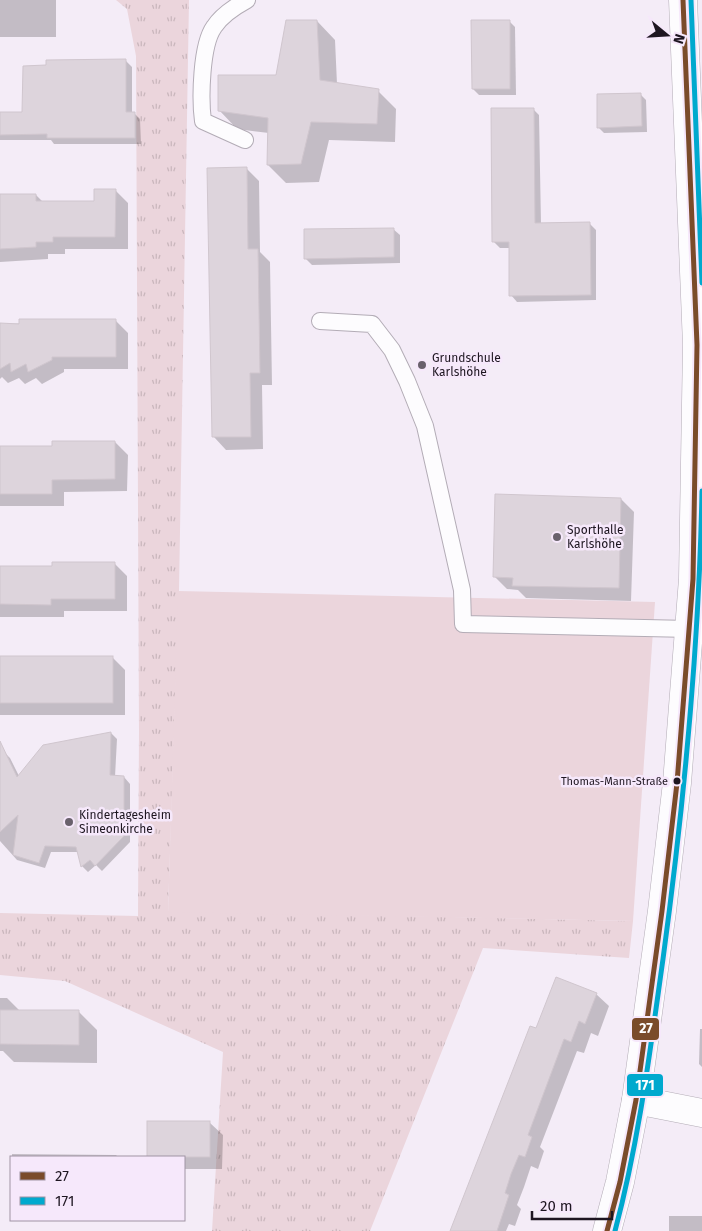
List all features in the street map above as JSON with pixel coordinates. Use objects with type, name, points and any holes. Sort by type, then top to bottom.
[{"type":"street","points":[[607,1231],[620,1182],[636,1100],[670,848],[694,579],[697,344],[683,0]]},
{"type":"street","points":[[636,1100],[702,1114]]},
{"type":"lane","points":[[245,140],[203,122],[201,108],[206,46],[214,27],[232,10],[247,0]]},
{"type":"lane","points":[[320,322],[372,324],[392,350],[407,380],[425,426],[441,493],[462,590],[464,624],[690,629]]},
{"type":"green space","points":[[116,0],[189,0],[179,591],[168,911],[633,921],[629,958],[483,948],[370,1231],[212,1231],[223,1052],[65,981],[0,975],[0,913],[138,916],[136,56],[127,9]]},
{"type":"green space","points":[[178,591],[655,602],[633,921],[168,912]]},
{"type":"building","points":[[286,20],[317,20],[320,80],[379,89],[377,124],[311,122],[301,164],[267,165],[268,118],[218,111],[218,75],[276,75]]},
{"type":"building","points":[[471,20],[510,20],[510,89],[472,89]]},
{"type":"building","points":[[126,59],[126,112],[135,112],[135,138],[47,138],[47,134],[0,135],[0,112],[22,112],[23,66],[46,65],[46,60]]},
{"type":"building","points":[[641,93],[642,126],[597,128],[597,94]]},
{"type":"building","points":[[491,108],[534,108],[535,223],[590,222],[591,295],[509,296],[509,242],[492,242]]},
{"type":"building","points":[[247,167],[248,249],[258,249],[260,373],[250,373],[251,437],[212,437],[207,168]]},
{"type":"building","points":[[94,189],[116,189],[115,237],[53,237],[53,242],[36,242],[36,247],[0,249],[0,194],[36,194],[36,201],[94,201]]},
{"type":"building","points":[[394,228],[394,257],[304,259],[304,229]]},
{"type":"building","points":[[19,319],[116,319],[116,357],[52,357],[52,360],[28,372],[26,364],[11,372],[10,363],[0,369],[0,323],[19,324]]},
{"type":"building","points":[[52,441],[115,441],[115,479],[52,480],[52,494],[0,494],[0,446],[52,446]]},
{"type":"building","name":"Sporthalle Karlshöhe","points":[[495,494],[621,498],[619,588],[512,586],[513,578],[493,577]]},
{"type":"building","points":[[52,562],[115,562],[115,599],[51,599],[51,605],[0,604],[0,566],[52,566]]},
{"type":"building","points":[[0,656],[113,656],[113,703],[0,703]]},
{"type":"building","points":[[111,732],[110,775],[124,776],[124,836],[95,866],[90,860],[81,867],[76,847],[45,846],[39,863],[13,855],[18,815],[0,832],[0,741],[17,777],[43,745]]},
{"type":"building","points":[[556,977],[597,993],[585,1024],[579,1021],[571,1042],[564,1039],[528,1135],[532,1137],[525,1157],[519,1155],[511,1174],[505,1193],[509,1195],[497,1231],[450,1231],[530,1026],[536,1028]]},
{"type":"building","points":[[0,1010],[79,1010],[79,1045],[0,1044]]},
{"type":"building","points":[[147,1121],[210,1121],[210,1157],[147,1156]]},
{"type":"transit line","name":"27","points":[[607,1231],[620,1182],[636,1100],[662,911],[677,783],[693,579],[697,345],[683,0]]},
{"type":"transit line","name":"171","points":[[691,0],[702,283]]},
{"type":"transit line","name":"171","points":[[615,1231],[631,1163],[643,1096],[678,843],[698,609],[702,491]]},
{"type":"place","name":"Grundschule Karlshöhe","points":[[422,365]]},
{"type":"place","name":"Sporthalle Karlshöhe","points":[[557,537]]},
{"type":"place","name":"Thomas-Mann-Straße","points":[[677,781]]},
{"type":"place","name":"Kindertagesheim Simeonkirche","points":[[69,822]]}]
